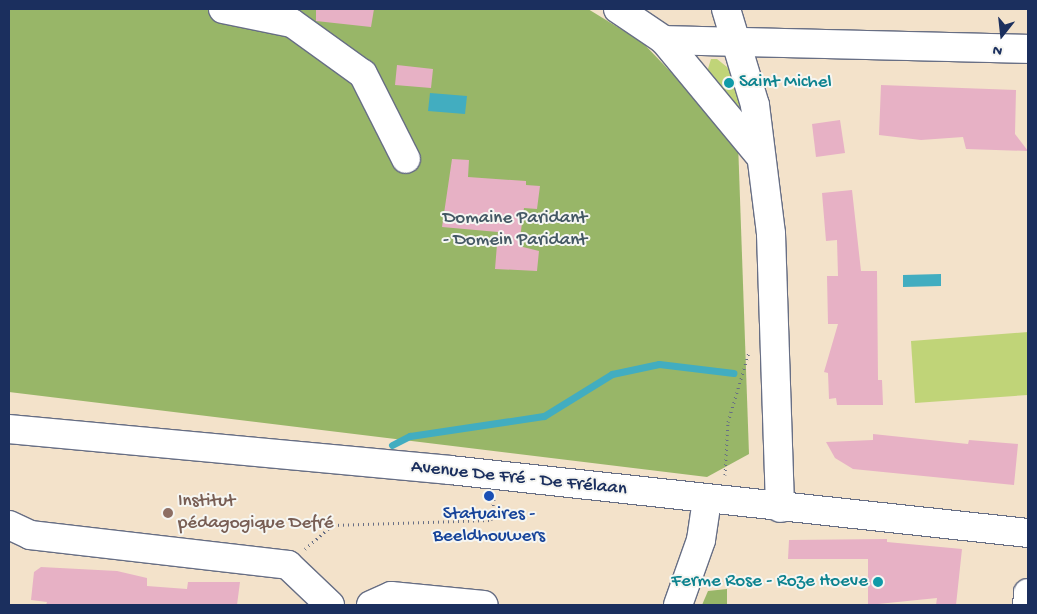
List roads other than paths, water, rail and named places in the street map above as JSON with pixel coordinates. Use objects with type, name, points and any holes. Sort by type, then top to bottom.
[{"type":"street","points":[[223,9],[292,23],[363,74],[406,159]]},
{"type":"street","points":[[618,9],[664,40],[760,156]]},
{"type":"street","points":[[726,9],[739,43],[754,105],[772,234],[780,508]]},
{"type":"street","points":[[664,40],[1028,49]]},
{"type":"street","name":"Avenue De Fré - De Frélaan","points":[[9,429],[715,490],[780,508],[1028,533]]},
{"type":"street","points":[[678,605],[701,540],[715,490]]},
{"type":"street","points":[[9,525],[30,535],[288,565],[330,605]]},
{"type":"street","points":[[1027,605],[1028,593]]},
{"type":"street","points":[[372,605],[391,596],[484,605]]},
{"type":"water","points":[[430,93],[467,96],[465,114],[428,111]]},
{"type":"water","points":[[941,274],[941,286],[903,287],[903,275]]},
{"type":"waterway","points":[[392,445],[410,436],[544,416],[612,374],[659,364],[733,373]]},
{"type":"place","name":"Saint Michel","points":[[729,83]]},
{"type":"place","name":"Statuaires - Beeldhouwers","points":[[489,496]]},
{"type":"place","name":"Institut pédagogique Defré","points":[[168,513]]},
{"type":"place","name":"Ferme Rose - Roze Hoeve","points":[[878,582]]},
{"type":"park label","name":"Domaine Paridant - Domein Paridant","points":[[515,230]]}]
